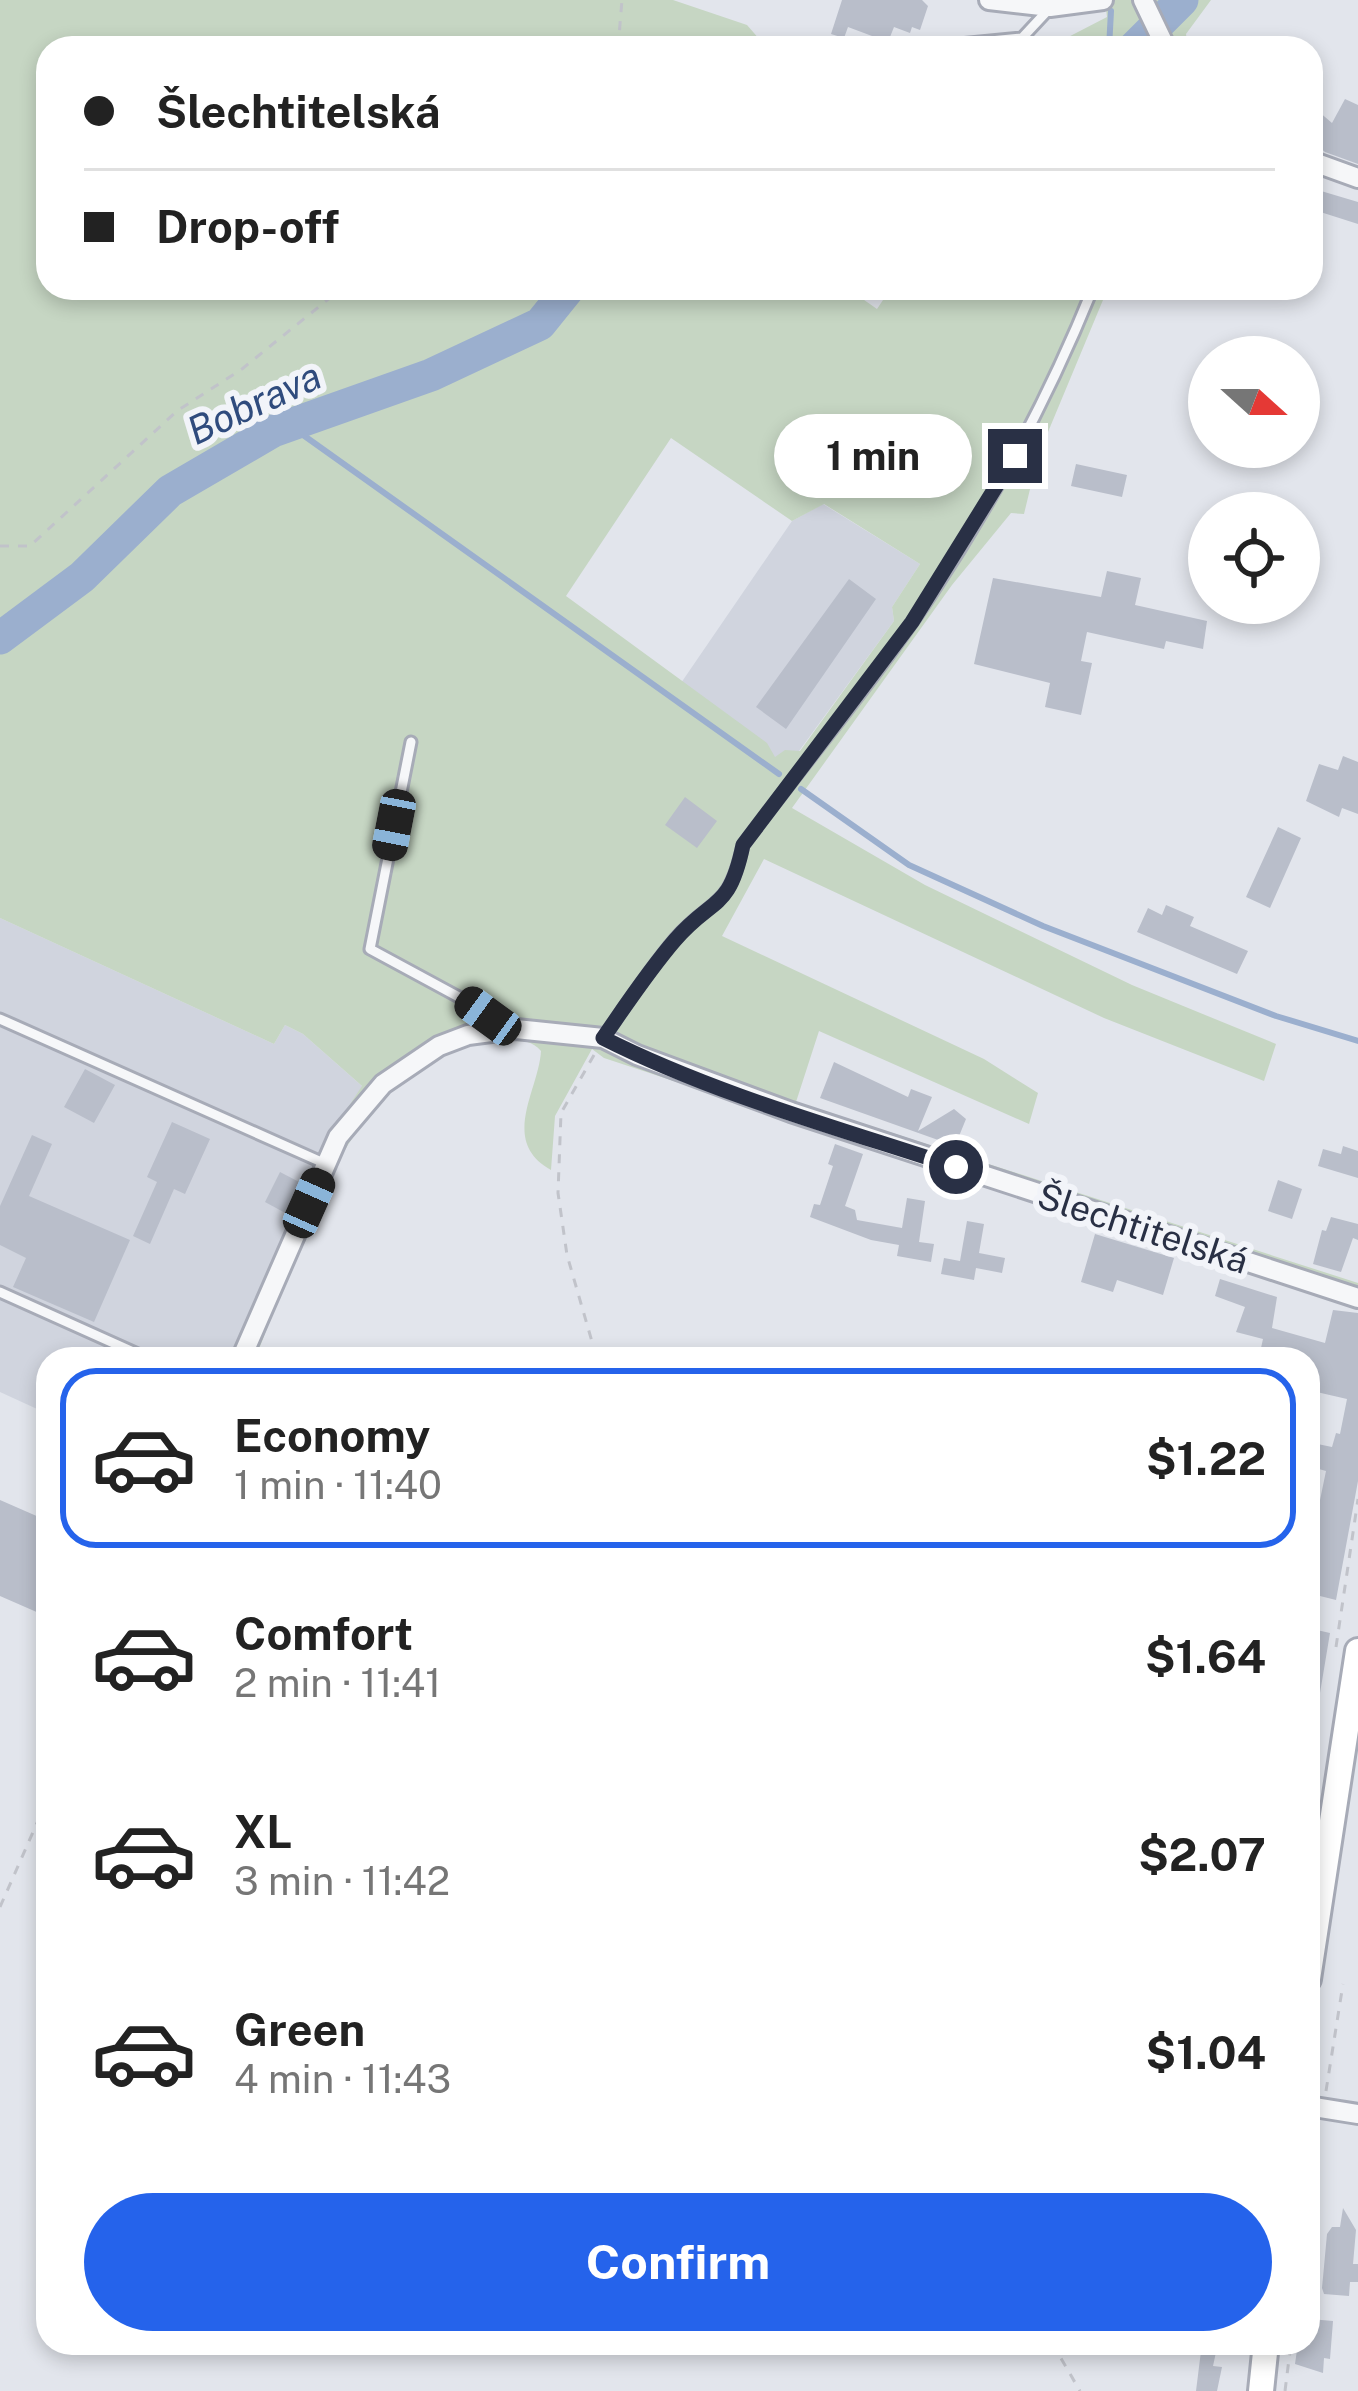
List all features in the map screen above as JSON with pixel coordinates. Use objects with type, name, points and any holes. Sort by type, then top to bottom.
[{"type":"main road","points":[[1320,1900],[1358,1651]]},
{"type":"main road","points":[[1261,2391],[1265,2355]]},
{"type":"street","points":[[989,0],[1050,7],[1100,0]]},
{"type":"street","points":[[1146,7],[1160,36]]},
{"type":"street","points":[[1323,165],[1358,178]]},
{"type":"street","name":"Šlechtitelská","points":[[246,1347],[338,1137],[383,1084],[439,1046],[468,1035],[507,1030],[603,1038],[791,1112],[1358,1298]]},
{"type":"street","points":[[1320,2108],[1358,2114]]},
{"type":"lane","points":[[1024,36],[1050,7]]},
{"type":"lane","points":[[603,1038],[678,936],[721,903],[735,884],[743,845],[930,596],[1028,433],[1088,300]]},
{"type":"lane","points":[[411,742],[370,950],[468,1002],[507,1030]]},
{"type":"lane","points":[[0,1018],[326,1164]]},
{"type":"lane","points":[[0,1292],[122,1347]]},
{"type":"path","points":[[619,36],[622,0]]},
{"type":"path","points":[[0,546],[30,546],[178,411],[242,369],[327,300]]},
{"type":"path","points":[[594,1347],[567,1255],[559,1172],[561,1113],[603,1038]]},
{"type":"path","points":[[0,1906],[36,1825]]},
{"type":"path","points":[[1320,2082],[1343,1984]]},
{"type":"path","points":[[1059,2355],[1080,2391]]},
{"type":"path","points":[[1286,2391],[1290,2355]]},
{"type":"shaded area","points":[[823,504],[920,564],[892,607],[894,621],[799,751],[775,758],[681,683],[792,521]]},
{"type":"shaded area","points":[[0,918],[274,1044],[285,1025],[303,1034],[363,1087],[326,1142],[238,1347],[36,1347],[36,1408],[0,1392]]},
{"type":"green space","points":[[0,0],[673,0],[747,25],[757,36],[36,36],[36,300],[864,300],[877,309],[883,300],[1103,300],[1038,456],[1024,514],[1011,513],[952,585],[792,808],[925,885],[1132,985],[1276,1044],[1264,1081],[1104,1018],[764,859],[722,936],[984,1059],[1038,1093],[1029,1124],[819,1031],[796,1102],[1358,1283],[1358,1307],[604,1058],[592,1049],[555,1116],[551,1170],[527,1145],[524,1130],[541,1051],[524,1041],[503,1040],[440,1055],[399,1083],[365,1120],[312,1214],[260,1347],[238,1347],[326,1141],[362,1086],[303,1034],[285,1025],[274,1044],[0,918]],"holes":[[[671,438],[792,521],[824,504],[920,564],[892,607],[894,621],[800,751],[785,750],[775,757],[767,743],[566,596]]]},
{"type":"green space","points":[[1105,0],[1211,0],[1186,36],[1070,36],[1107,17]]},
{"type":"building","points":[[842,0],[922,0],[928,6],[920,30],[912,27],[910,33],[894,27],[890,36],[872,36],[848,27],[845,36],[831,34]]},
{"type":"building","points":[[1345,99],[1358,105],[1358,164],[1323,150],[1323,115],[1332,123]]},
{"type":"building","points":[[1323,192],[1358,202],[1358,224],[1323,213]]},
{"type":"building","points":[[1076,464],[1127,475],[1122,497],[1071,486]]},
{"type":"building","points":[[1107,571],[1141,578],[1135,605],[1188,617],[1188,624],[1207,624],[1203,649],[1166,641],[1164,649],[1087,632],[1081,661],[1092,663],[1081,715],[1045,707],[1050,683],[974,664],[993,578],[1101,597]]},
{"type":"building","points":[[849,579],[876,599],[786,729],[756,707]]},
{"type":"building","points":[[1343,756],[1358,762],[1358,814],[1342,808],[1339,817],[1306,801],[1319,764],[1338,770]]},
{"type":"building","points":[[685,797],[717,821],[697,848],[665,825]]},
{"type":"building","points":[[1278,827],[1301,838],[1270,908],[1246,897]]},
{"type":"building","points":[[1166,905],[1194,917],[1190,926],[1248,951],[1237,974],[1137,932],[1148,908],[1162,915]]},
{"type":"building","points":[[834,1062],[908,1097],[911,1089],[932,1097],[918,1131],[954,1109],[966,1119],[955,1146],[820,1098]]},
{"type":"building","points":[[85,1069],[115,1085],[94,1123],[64,1107]]},
{"type":"building","points":[[172,1122],[210,1139],[185,1194],[174,1189],[150,1244],[133,1236],[157,1182],[147,1177]]},
{"type":"building","points":[[32,1135],[52,1144],[29,1196],[130,1240],[94,1322],[13,1287],[26,1258],[0,1245],[0,1206]]},
{"type":"building","points":[[835,1144],[863,1154],[845,1206],[855,1210],[857,1220],[902,1228],[907,1198],[925,1201],[919,1242],[934,1244],[931,1262],[897,1256],[899,1245],[871,1240],[810,1217],[814,1204],[820,1205]]},
{"type":"building","points":[[1343,1146],[1358,1151],[1358,1178],[1318,1166],[1323,1149],[1341,1154]]},
{"type":"building","points":[[280,1172],[303,1184],[289,1215],[265,1202]]},
{"type":"building","points":[[1278,1180],[1302,1189],[1292,1219],[1268,1211]]},
{"type":"building","points":[[1331,1217],[1358,1224],[1358,1240],[1353,1238],[1341,1272],[1313,1264],[1322,1230],[1326,1231]]},
{"type":"building","points":[[967,1221],[984,1224],[979,1253],[1005,1258],[1002,1273],[976,1268],[974,1280],[941,1274],[944,1258],[960,1261]]},
{"type":"building","points":[[1095,1234],[1174,1258],[1163,1295],[1117,1280],[1113,1292],[1081,1282]]},
{"type":"building","points":[[1220,1279],[1277,1297],[1272,1328],[1325,1343],[1333,1310],[1358,1313],[1358,1481],[1336,1600],[1320,1596],[1320,1500],[1326,1471],[1320,1469],[1320,1444],[1332,1447],[1336,1433],[1340,1434],[1347,1399],[1320,1393],[1320,1347],[1261,1347],[1263,1339],[1236,1332],[1245,1307],[1215,1296]]},
{"type":"building","points":[[0,1500],[36,1516],[36,1612],[0,1596]]},
{"type":"building","points":[[1320,1631],[1330,1633],[1320,1693]]},
{"type":"building","points":[[1343,2208],[1356,2230],[1353,2264],[1358,2264],[1358,2282],[1350,2282],[1349,2296],[1324,2294],[1322,2288],[1327,2234],[1332,2227],[1340,2227]]},
{"type":"building","points":[[1320,2320],[1333,2321],[1330,2359],[1324,2358],[1323,2373],[1295,2364],[1296,2355],[1320,2355]]},
{"type":"building","points":[[1200,2355],[1215,2355],[1213,2366],[1222,2367],[1217,2391],[1196,2391]]},
{"type":"waterway","name":"Bobrava","points":[[1146,36],[1182,0]]},
{"type":"waterway","points":[[1110,36],[1111,11]]},
{"type":"waterway","name":"Bobrava","points":[[0,638],[82,577],[170,491],[273,431],[431,375],[540,324],[559,300]]},
{"type":"waterway","points":[[289,425],[779,774]]},
{"type":"waterway","points":[[801,789],[909,865],[1043,926],[1276,1016],[1358,1041]]},
{"type":"route","points":[[956,1167],[791,1112],[603,1038],[678,936],[721,903],[735,884],[743,845],[912,622],[1015,456]]}]
